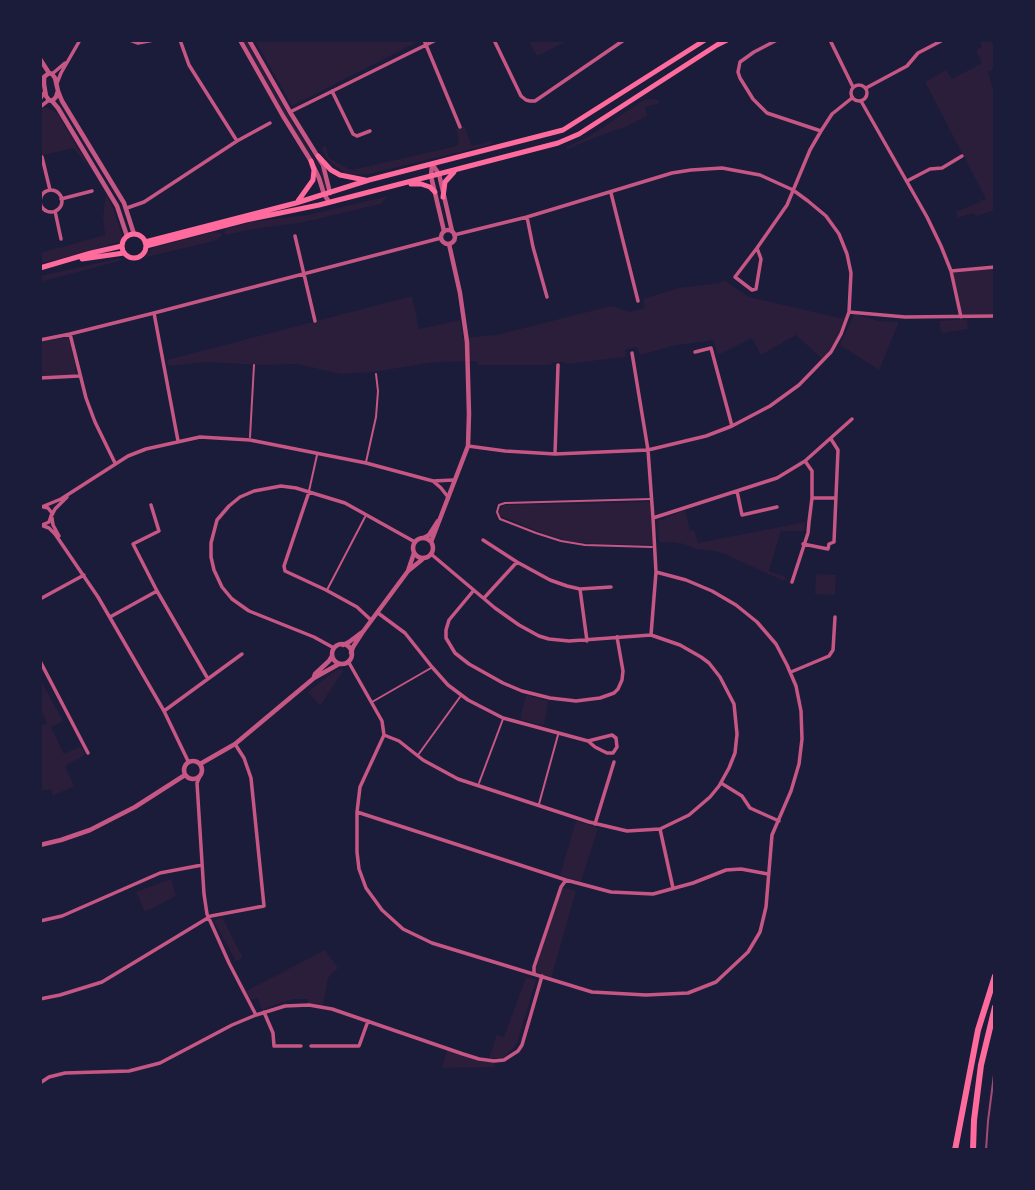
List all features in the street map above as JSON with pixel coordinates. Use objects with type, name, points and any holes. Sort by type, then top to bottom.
[{"type":"highway","points":[[954,1150],[978,1030],[995,976]]},
{"type":"highway","points":[[973,1150],[981,1065],[995,1007]]},
{"type":"main road","points":[[145,244],[369,180],[563,130],[705,40]]},
{"type":"main road","points":[[145,244],[329,202],[569,139],[727,40]]},
{"type":"main road","points":[[318,156],[340,175],[369,180]]},
{"type":"main road","points":[[296,203],[313,180],[312,161]]},
{"type":"main road","points":[[443,197],[445,182],[457,169]]},
{"type":"main road","points":[[397,185],[421,184],[435,192]]},
{"type":"main road","points":[[134,234],[141,236],[145,244],[144,252],[136,258],[124,253],[122,246],[127,236],[134,234]]},
{"type":"main road","points":[[40,268],[122,246]]},
{"type":"main road","points":[[59,263],[124,253]]},
{"type":"street","points":[[57,83],[80,40]]},
{"type":"street","points":[[130,40],[138,43],[154,40]]},
{"type":"street","points":[[180,40],[189,65],[237,141]]},
{"type":"street","points":[[240,40],[312,161],[327,193]]},
{"type":"street","points":[[248,40],[323,165],[329,202]]},
{"type":"street","points":[[290,112],[425,42],[436,40]]},
{"type":"street","points":[[494,40],[521,96],[526,100],[535,100],[625,40]]},
{"type":"street","points":[[777,40],[740,62],[740,78],[753,99],[767,113],[821,131]]},
{"type":"street","points":[[830,40],[853,87],[852,97],[861,101],[867,96],[866,88]]},
{"type":"street","points":[[866,88],[907,66],[918,53],[943,40]]},
{"type":"street","points":[[425,42],[460,127]]},
{"type":"street","points":[[40,59],[57,83],[62,101],[127,208],[134,234]]},
{"type":"street","points":[[44,77],[68,59]]},
{"type":"street","points":[[40,71],[50,100],[58,108],[117,206],[127,236]]},
{"type":"street","points":[[853,87],[861,85],[866,88]]},
{"type":"street","points":[[40,100],[45,91]]},
{"type":"street","points":[[40,107],[57,97],[58,91]]},
{"type":"street","points":[[332,91],[353,134],[370,131]]},
{"type":"street","points":[[758,248],[761,259],[756,289],[752,290],[735,277],[787,205],[810,150],[832,114],[852,97]]},
{"type":"street","points":[[861,101],[927,217],[951,271],[961,317]]},
{"type":"street","points":[[127,208],[144,202],[237,141],[270,123]]},
{"type":"street","points":[[907,181],[962,156]]},
{"type":"street","points":[[42,157],[50,190]]},
{"type":"street","points":[[432,164],[439,174],[453,233],[454,239],[449,244]]},
{"type":"street","points":[[432,164],[431,176],[444,231],[441,238]]},
{"type":"street","points":[[444,231],[453,233],[527,217],[672,173],[722,168],[760,176],[793,190],[826,216],[839,234],[848,254],[851,273],[849,312],[836,345],[799,385],[770,406],[732,426],[706,436],[648,450],[555,454],[468,446]]},
{"type":"street","points":[[50,190],[57,192],[61,199],[59,208],[55,211],[47,211],[41,204],[41,196],[50,190]]},
{"type":"street","points":[[61,199],[92,191]]},
{"type":"street","points":[[611,193],[638,301]]},
{"type":"street","points":[[55,211],[61,239]]},
{"type":"street","points":[[527,217],[547,297]]},
{"type":"street","points":[[295,236],[316,321]]},
{"type":"street","points":[[441,238],[449,244]]},
{"type":"street","points":[[40,340],[441,238]]},
{"type":"street","points":[[449,244],[467,342],[468,446],[431,542],[431,554],[408,571],[362,633],[348,662],[382,721],[384,735],[360,787],[357,852],[362,878],[371,897],[407,932],[432,943],[592,992],[646,995],[688,993],[716,982],[748,952],[760,932],[766,907],[772,835],[791,791],[799,764],[801,711],[796,686],[776,644],[757,622],[712,591],[656,572]]},
{"type":"street","points":[[951,271],[995,267]]},
{"type":"street","points":[[849,312],[905,317],[995,316]]},
{"type":"street","points":[[154,313],[178,441]]},
{"type":"street","points":[[70,334],[79,376],[95,422],[115,463]]},
{"type":"street","points":[[695,352],[710,348],[732,426]]},
{"type":"street","points":[[632,353],[648,450],[652,499],[656,572],[652,635]]},
{"type":"street","points":[[555,454],[558,365]]},
{"type":"street","points":[[40,379],[79,376]]},
{"type":"street","points":[[653,518],[777,478],[805,461],[852,419]]},
{"type":"street","points":[[42,505],[52,504],[128,456],[146,449],[200,437],[250,440],[318,452],[433,481],[456,480]]},
{"type":"street","points":[[803,544],[828,549],[832,543],[838,450],[830,438]]},
{"type":"street","points":[[792,582],[808,533],[812,498],[811,471],[805,461]]},
{"type":"street","points":[[433,481],[448,497]]},
{"type":"street","points":[[334,649],[323,641],[249,611],[232,599],[222,587],[211,557],[217,520],[240,497],[254,491],[281,486],[345,503],[415,542]]},
{"type":"street","points":[[737,491],[742,515],[777,507]]},
{"type":"street","points":[[309,492],[284,566],[285,571],[357,607],[372,621]]},
{"type":"street","points":[[40,525],[47,524],[55,509],[71,493]]},
{"type":"street","points":[[812,498],[836,499]]},
{"type":"street","points":[[42,505],[51,510],[53,525],[164,711],[188,761]]},
{"type":"street","points":[[151,505],[159,531],[133,544],[208,679]]},
{"type":"street","points":[[408,571],[415,542],[427,537],[439,520]]},
{"type":"street","points":[[40,525],[52,530],[64,544]]},
{"type":"street","points":[[424,538],[431,542]]},
{"type":"street","points":[[483,540],[550,580],[580,589],[611,587]]},
{"type":"street","points":[[414,552],[424,558]]},
{"type":"street","points":[[384,735],[399,741],[417,756],[458,779],[595,824],[627,831],[660,829],[689,815],[710,797],[721,783],[735,753],[737,734],[734,704],[727,688],[709,663],[701,657],[680,645],[652,635],[569,641],[539,635],[495,608],[431,554]]},
{"type":"street","points":[[484,598],[517,562]]},
{"type":"street","points":[[40,599],[84,575]]},
{"type":"street","points":[[580,589],[587,640]]},
{"type":"street","points":[[474,590],[449,621],[446,638],[454,653],[469,664],[522,691],[576,701],[614,693],[622,680],[617,638]]},
{"type":"street","points":[[110,617],[158,591]]},
{"type":"street","points":[[378,613],[405,633],[448,685],[461,695],[503,718],[588,741],[607,753],[613,753],[617,747],[616,738],[612,735],[588,741]]},
{"type":"street","points":[[790,672],[829,656],[835,617]]},
{"type":"street","points":[[334,649],[362,633]]},
{"type":"street","points":[[343,645],[351,653]]},
{"type":"street","points":[[314,678],[329,661],[334,649]]},
{"type":"street","points":[[164,711],[242,654]]},
{"type":"street","points":[[332,656],[339,664]]},
{"type":"street","points":[[40,660],[88,753]]},
{"type":"street","points":[[200,764],[235,744],[314,678],[348,662]]},
{"type":"street","points":[[40,999],[102,982],[214,915],[264,906],[251,778],[244,758],[235,744]]},
{"type":"street","points":[[188,761],[193,760],[200,764],[202,771],[197,783],[208,918],[256,1015]]},
{"type":"street","points":[[188,761],[184,767],[185,775],[191,779],[200,776]]},
{"type":"street","points":[[595,824],[614,762]]},
{"type":"street","points":[[40,845],[90,831],[135,807],[185,775]]},
{"type":"street","points":[[721,783],[742,796],[750,808],[779,821]]},
{"type":"street","points":[[357,811],[566,880],[611,892],[653,894],[726,870],[741,869],[769,874]]},
{"type":"street","points":[[660,829],[674,889]]},
{"type":"street","points":[[40,921],[62,916],[160,873],[202,864]]},
{"type":"street","points":[[534,974],[561,887],[566,880]]},
{"type":"street","points":[[40,1083],[49,1077],[65,1073],[129,1071],[160,1063],[232,1025],[285,1006],[309,1005],[332,1009],[479,1059],[505,1060],[522,1045],[542,976]]},
{"type":"street","points":[[264,1012],[273,1033],[274,1046],[301,1046]]},
{"type":"street","points":[[311,1046],[359,1046],[368,1021]]},
{"type":"lane","points":[[250,440],[254,365]]},
{"type":"lane","points":[[366,463],[376,417],[376,374]]},
{"type":"lane","points":[[309,492],[318,452]]},
{"type":"lane","points":[[652,499],[505,503],[499,505],[496,512],[500,519],[522,528],[572,543],[654,547]]},
{"type":"lane","points":[[326,590],[366,514]]},
{"type":"lane","points":[[372,702],[432,667]]},
{"type":"lane","points":[[417,756],[461,695]]},
{"type":"lane","points":[[478,786],[503,718]]},
{"type":"lane","points":[[539,805],[558,734]]},
{"type":"shaded area","points":[[243,40],[246,40],[322,170],[327,189],[325,190],[320,170],[289,122]]},
{"type":"shaded area","points":[[255,40],[418,40],[419,41],[292,106]]},
{"type":"shaded area","points":[[528,40],[569,40],[537,56]]},
{"type":"shaded area","points":[[979,40],[992,40],[995,50],[995,69],[988,72],[995,97],[995,207],[992,211],[977,216],[972,213],[958,218],[956,212],[986,199],[925,82],[946,70],[952,79],[982,63],[976,51],[982,47]]},
{"type":"shaded area","points":[[644,100],[659,100],[660,103],[645,107],[647,116],[626,127],[567,149],[566,147],[588,137]]},
{"type":"shaded area","points":[[46,107],[57,113],[89,167],[73,148],[40,156],[40,110]]},
{"type":"shaded area","points":[[464,126],[472,146],[491,141],[492,144],[369,174],[353,175],[331,163],[321,148],[326,146],[329,158],[351,170],[457,146],[459,139],[456,129]]},
{"type":"shaded area","points":[[106,194],[123,238],[121,242],[40,264],[40,253],[105,235],[103,217]]},
{"type":"shaded area","points":[[388,196],[381,204],[304,222],[226,235],[224,233],[225,229],[252,222],[308,215]]},
{"type":"shaded area","points":[[213,232],[221,233],[222,236],[214,241],[147,257],[146,255],[152,248]]},
{"type":"shaded area","points":[[116,259],[123,260],[40,282],[40,276]]},
{"type":"shaded area","points":[[995,267],[995,316],[961,317],[951,271]]},
{"type":"shaded area","points":[[724,280],[749,297],[844,319],[838,336],[822,359],[796,335],[761,355],[752,338],[718,355],[713,340],[672,346],[640,355],[637,347],[625,350],[626,357],[565,364],[552,362],[551,365],[478,365],[477,361],[435,362],[374,372],[341,374],[297,364],[206,362],[168,366],[167,360],[412,296],[419,329],[460,320],[463,338],[496,335],[611,306],[630,312],[645,308],[643,299],[679,288]]},
{"type":"shaded area","points":[[854,314],[879,321],[899,322],[879,370],[840,345]]},
{"type":"shaded area","points":[[967,319],[968,329],[941,333],[939,321]]},
{"type":"shaded area","points":[[69,337],[77,375],[40,377],[40,342]]},
{"type":"shaded area","points":[[650,502],[652,545],[572,542],[545,534],[501,516],[498,512],[504,505]]},
{"type":"shaded area","points":[[685,510],[690,531],[694,530],[698,543],[805,522],[804,531],[781,531],[769,571],[786,577],[784,581],[722,553],[695,549],[684,544],[659,542],[658,521]]},
{"type":"shaded area","points":[[816,574],[836,575],[835,595],[815,594]]},
{"type":"shaded area","points":[[341,669],[343,671],[320,706],[308,692]]},
{"type":"shaded area","points":[[40,679],[63,721],[51,727],[64,754],[81,746],[85,755],[65,766],[74,786],[53,796],[51,789],[40,791],[40,726],[47,723],[40,709]]},
{"type":"shaded area","points":[[526,695],[548,701],[544,726],[520,719]]},
{"type":"shaded area","points":[[576,821],[598,828],[581,882],[560,875]]},
{"type":"shaded area","points":[[171,879],[176,896],[145,912],[136,892]]},
{"type":"shaded area","points":[[561,887],[576,891],[551,979],[534,974]]},
{"type":"shaded area","points":[[222,917],[243,958],[236,961],[214,921]]},
{"type":"shaded area","points":[[325,950],[338,968],[328,978],[323,1006],[308,1004],[308,999],[296,999],[262,1010],[257,998],[251,1000],[246,991]]},
{"type":"shaded area","points":[[526,977],[536,980],[517,1043],[503,1058],[489,1058],[497,1035],[504,1037]]},
{"type":"shaded area","points":[[447,1050],[479,1061],[494,1062],[495,1067],[442,1068]]},
{"type":"railway","points":[[986,1150],[995,1067]]}]
